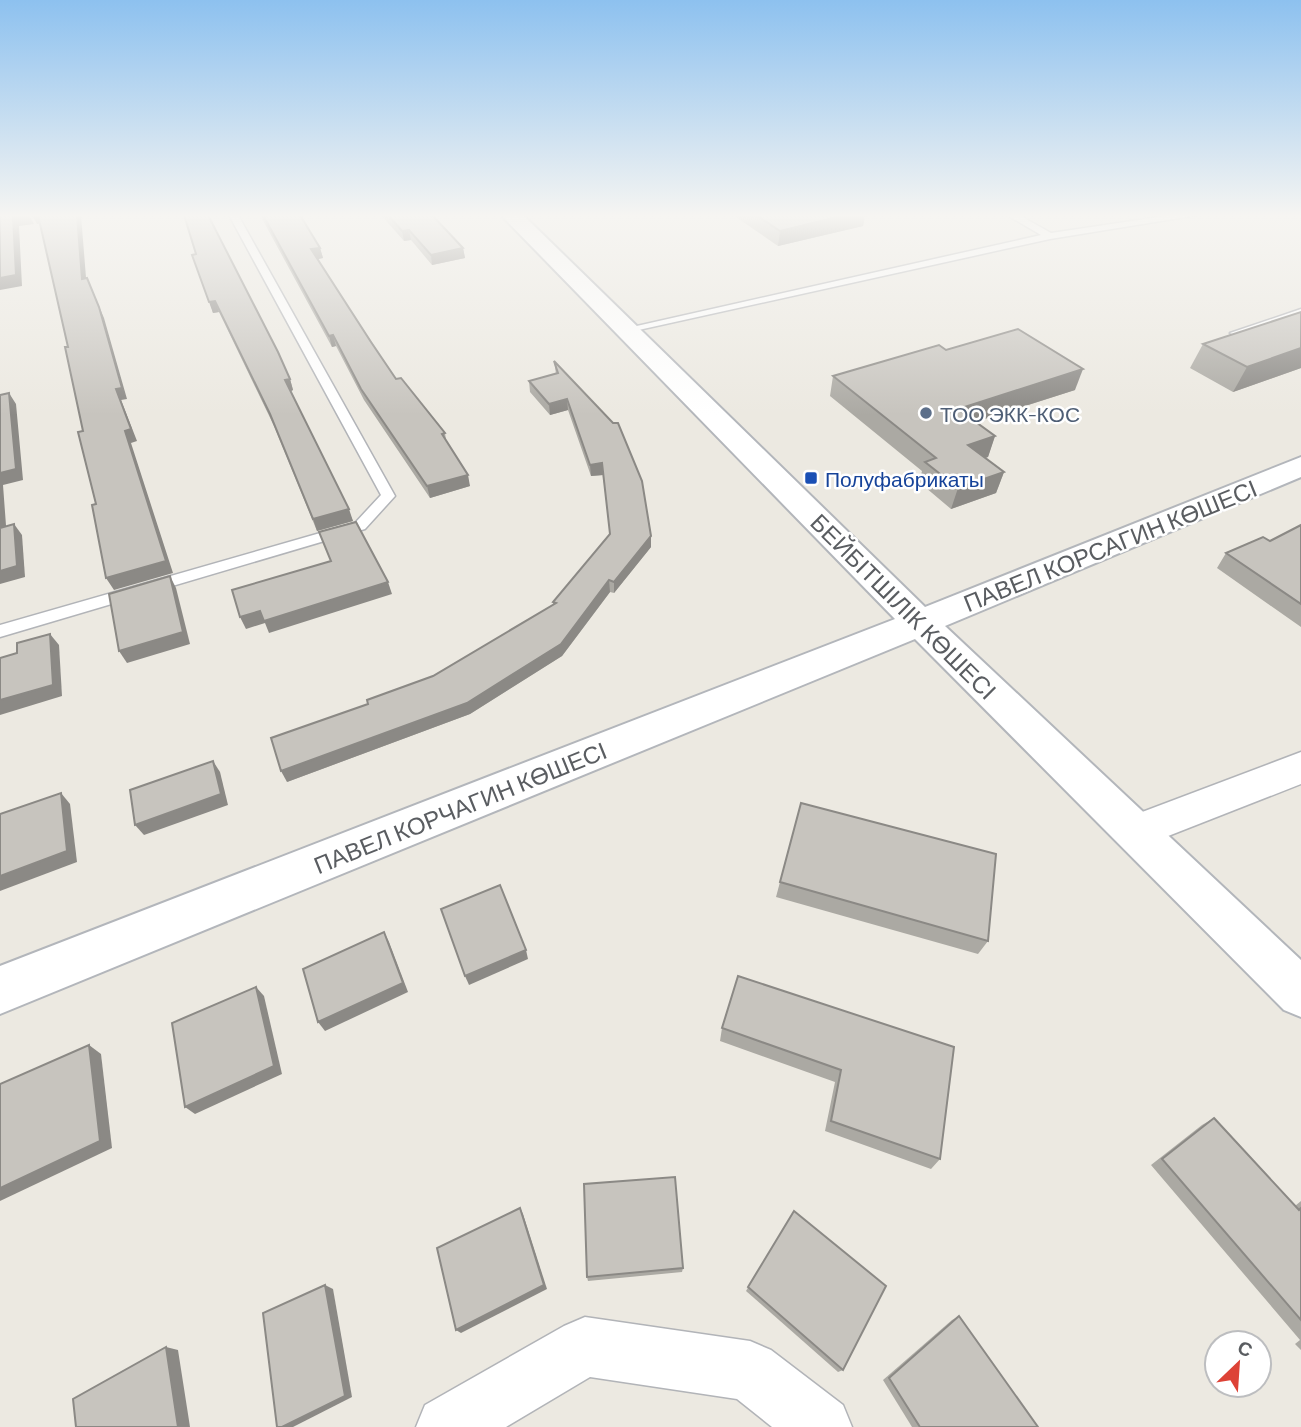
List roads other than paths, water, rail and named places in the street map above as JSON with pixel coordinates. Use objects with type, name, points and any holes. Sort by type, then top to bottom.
[{"type":"street","name":"БЕЙБІТШІЛІК КӨШЕСІ","points":[[577,282],[920,623],[1301,993]]},
{"type":"street","name":"ПАВЕЛ КОРСАГИН КӨШЕСІ","points":[[920,623],[1301,466]]},
{"type":"street","name":"ПАВЕЛ КОРЧАГИН КӨШЕСІ","points":[[0,990],[920,623]]},
{"type":"street","points":[[1135,832],[1301,768]]},
{"type":"street","points":[[447,1427],[585,1347],[750,1371],[821,1427]]},
{"type":"lane","points":[[0,631],[360,526],[388,496],[270,282]]},
{"type":"lane","points":[[625,330],[844,282]]},
{"type":"lane","points":[[1236,333],[1301,313]]},
{"type":"place","name":"ТОО ЭКК-КОС","points":[[926,413]]},
{"type":"place","name":"Полуфабрикаты","points":[[811,478]]}]
